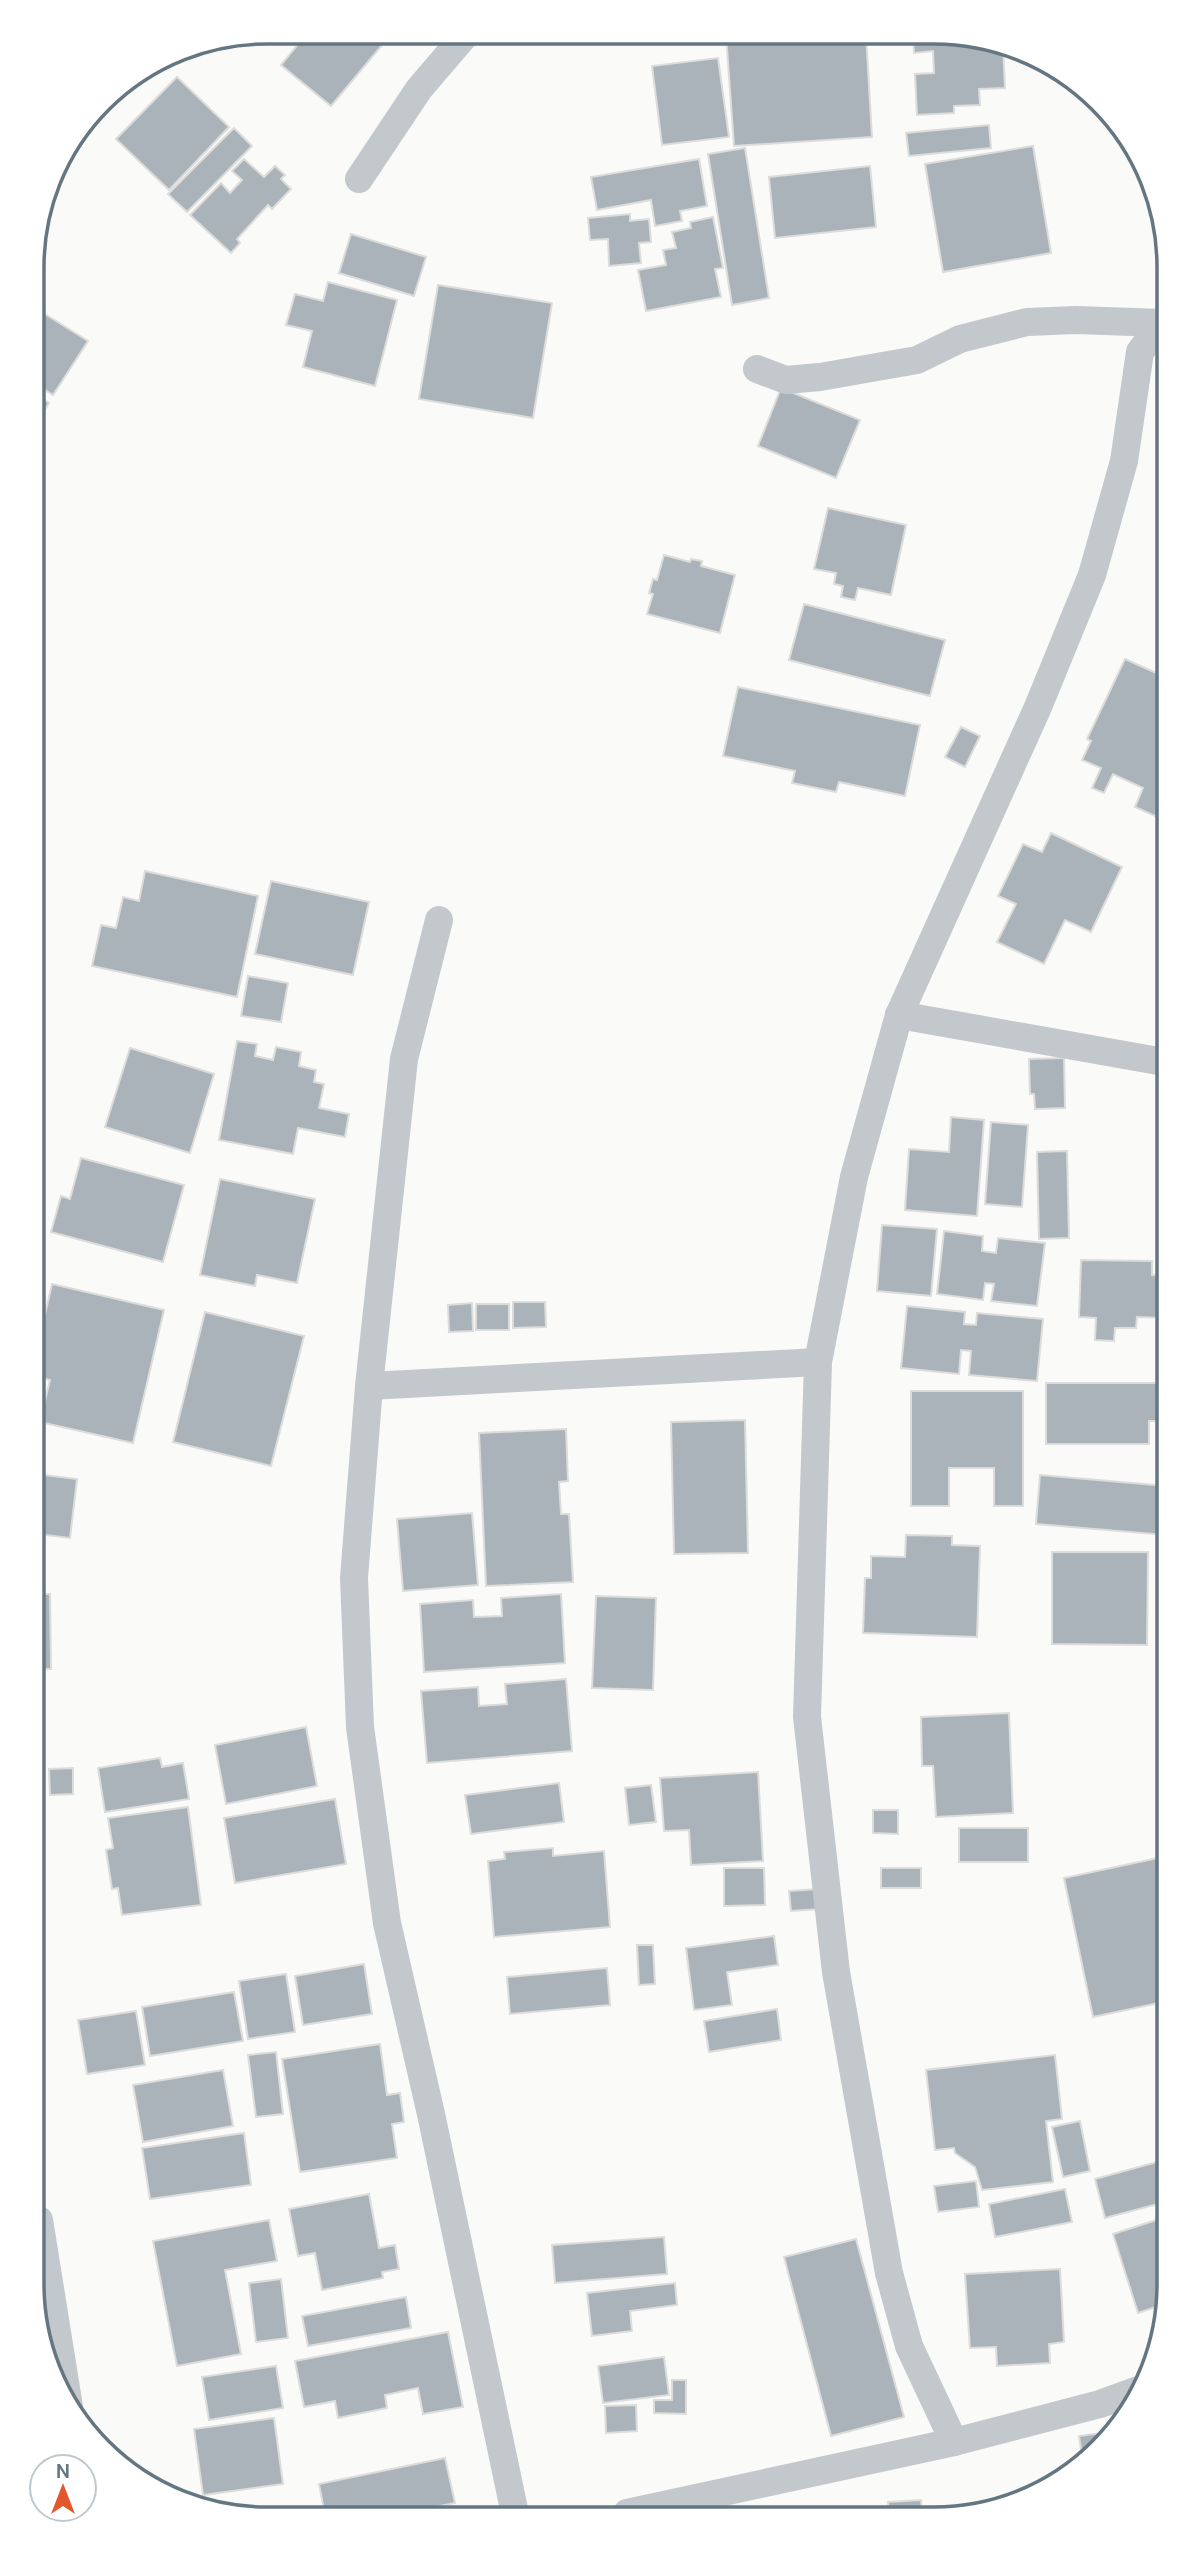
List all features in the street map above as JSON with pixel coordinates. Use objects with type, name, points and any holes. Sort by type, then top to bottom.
[{"type":"street","points":[[359,179],[419,89],[458,44]]},
{"type":"street","points":[[757,369],[786,380],[820,377],[918,360],[960,339],[1027,322],[1076,320],[1157,324]]},
{"type":"street","points":[[954,2442],[909,2346],[890,2273],[836,1972],[807,1717],[818,1362],[854,1177],[899,1015],[1038,707],[1092,575],[1124,461],[1140,352],[1157,329]]},
{"type":"street","points":[[439,920],[404,1059],[369,1386],[354,1578],[360,1727],[387,1923],[431,2114],[514,2507]]},
{"type":"street","points":[[899,1015],[1157,1061]]},
{"type":"street","points":[[369,1386],[818,1362]]},
{"type":"street","points":[[44,2278],[62,2373]]},
{"type":"street","points":[[655,2507],[954,2442],[1100,2404],[1128,2394]]},
{"type":"building","points":[[298,44],[383,44],[331,106],[281,65]]},
{"type":"building","points":[[727,44],[867,44],[872,137],[734,146]]},
{"type":"building","points":[[913,44],[949,44],[1003,55],[1005,88],[979,89],[980,105],[954,106],[954,113],[917,115],[915,74],[934,73],[933,51],[914,53]]},
{"type":"building","points":[[718,58],[729,137],[662,145],[652,66]]},
{"type":"building","points":[[177,77],[229,127],[169,190],[116,139]]},
{"type":"building","points":[[989,125],[991,148],[909,156],[906,133]]},
{"type":"building","points":[[234,128],[252,146],[187,212],[168,194]]},
{"type":"building","points":[[1033,146],[1051,253],[943,272],[925,164]]},
{"type":"building","points":[[745,148],[769,298],[732,305],[708,154]]},
{"type":"building","points":[[244,159],[264,177],[275,166],[285,175],[281,179],[291,189],[272,209],[268,205],[237,239],[240,243],[231,253],[190,215],[221,183],[230,193],[242,180],[232,171]]},
{"type":"building","points":[[699,159],[707,206],[680,211],[682,221],[655,226],[651,200],[597,210],[591,177]]},
{"type":"building","points":[[870,166],[876,227],[775,238],[769,177]]},
{"type":"building","points":[[630,214],[630,221],[649,219],[651,242],[639,243],[641,263],[609,266],[608,239],[590,240],[588,218]]},
{"type":"building","points":[[713,217],[723,268],[715,269],[721,297],[646,311],[638,270],[666,265],[663,250],[676,248],[672,232],[691,228],[690,222]]},
{"type":"building","points":[[351,234],[426,257],[414,296],[339,273]]},
{"type":"building","points":[[328,282],[397,300],[375,386],[303,367],[312,331],[286,325],[295,294],[323,301]]},
{"type":"building","points":[[438,285],[552,303],[533,418],[419,399]]},
{"type":"building","points":[[44,314],[88,341],[53,395],[44,389]]},
{"type":"building","points":[[781,388],[860,420],[836,478],[758,446]]},
{"type":"building","points":[[828,508],[906,525],[891,595],[858,588],[855,600],[841,597],[843,586],[834,584],[836,573],[814,569]]},
{"type":"building","points":[[664,555],[690,562],[691,559],[702,561],[701,566],[735,575],[720,633],[647,614],[653,594],[649,593],[653,579],[657,580]]},
{"type":"building","points":[[804,604],[945,640],[930,696],[789,660]]},
{"type":"building","points":[[1125,659],[1157,673],[1157,817],[1135,807],[1143,788],[1113,774],[1104,793],[1092,788],[1101,768],[1082,760],[1091,741],[1087,739]]},
{"type":"building","points":[[738,687],[920,725],[905,796],[839,782],[836,792],[792,783],[795,771],[723,756]]},
{"type":"building","points":[[961,727],[980,736],[965,767],[945,757]]},
{"type":"building","points":[[1051,833],[1122,867],[1091,932],[1065,920],[1044,964],[997,942],[1016,904],[998,896],[1023,844],[1042,852]]},
{"type":"building","points":[[145,871],[258,896],[237,997],[92,966],[101,925],[116,928],[123,897],[139,901]]},
{"type":"building","points":[[271,881],[369,902],[353,975],[255,954]]},
{"type":"building","points":[[248,976],[288,983],[281,1022],[241,1016]]},
{"type":"building","points":[[237,1041],[257,1044],[255,1056],[273,1060],[276,1047],[301,1052],[299,1066],[316,1070],[314,1082],[324,1084],[319,1108],[349,1114],[345,1137],[298,1128],[293,1154],[219,1140]]},
{"type":"building","points":[[130,1048],[214,1074],[190,1153],[105,1127]]},
{"type":"building","points":[[1064,1058],[1065,1108],[1035,1109],[1034,1094],[1030,1094],[1029,1059]]},
{"type":"building","points":[[951,1117],[984,1120],[977,1216],[905,1210],[909,1149],[949,1152]]},
{"type":"building","points":[[991,1122],[1028,1125],[1022,1207],[985,1204]]},
{"type":"building","points":[[1067,1151],[1069,1238],[1039,1239],[1037,1152]]},
{"type":"building","points":[[81,1158],[184,1185],[163,1262],[51,1232],[61,1196],[70,1199]]},
{"type":"building","points":[[220,1179],[315,1199],[297,1283],[257,1275],[255,1286],[200,1275]]},
{"type":"building","points":[[882,1225],[937,1229],[931,1296],[877,1291]]},
{"type":"building","points":[[944,1231],[983,1236],[982,1251],[996,1253],[998,1238],[1045,1243],[1037,1306],[991,1301],[994,1284],[985,1283],[983,1300],[937,1294]]},
{"type":"building","points":[[1081,1260],[1152,1261],[1152,1275],[1157,1275],[1157,1318],[1137,1317],[1136,1328],[1115,1328],[1114,1341],[1095,1340],[1096,1318],[1079,1317]]},
{"type":"building","points":[[52,1284],[164,1310],[133,1443],[44,1423],[44,1405],[50,1380],[44,1379],[44,1319]]},
{"type":"building","points":[[513,1302],[545,1302],[546,1327],[513,1328]]},
{"type":"building","points":[[472,1303],[473,1331],[449,1332],[448,1305]]},
{"type":"building","points":[[476,1304],[509,1304],[509,1330],[476,1330]]},
{"type":"building","points":[[907,1306],[965,1312],[964,1324],[976,1325],[977,1313],[1043,1319],[1037,1381],[969,1375],[971,1351],[961,1350],[959,1374],[901,1368]]},
{"type":"building","points":[[205,1312],[304,1336],[271,1466],[173,1442]]},
{"type":"building","points":[[1046,1383],[1157,1383],[1157,1421],[1149,1421],[1149,1444],[1046,1444]]},
{"type":"building","points":[[911,1391],[1023,1391],[1023,1506],[994,1506],[994,1468],[949,1468],[949,1506],[911,1506]]},
{"type":"building","points":[[745,1420],[748,1553],[674,1554],[671,1422]]},
{"type":"building","points":[[566,1429],[568,1481],[559,1482],[561,1514],[569,1514],[573,1582],[486,1586],[479,1433]]},
{"type":"building","points":[[44,1475],[77,1479],[70,1538],[44,1535]]},
{"type":"building","points":[[1040,1475],[1157,1485],[1157,1534],[1036,1524]]},
{"type":"building","points":[[472,1513],[478,1585],[403,1591],[397,1519]]},
{"type":"building","points":[[906,1535],[952,1536],[952,1545],[980,1546],[977,1637],[863,1633],[865,1578],[871,1578],[871,1556],[905,1557]]},
{"type":"building","points":[[1052,1552],[1148,1552],[1147,1645],[1052,1644]]},
{"type":"building","points":[[44,1594],[50,1594],[51,1669],[44,1669]]},
{"type":"building","points":[[561,1594],[565,1663],[424,1672],[420,1604],[473,1600],[474,1617],[502,1616],[501,1598]]},
{"type":"building","points":[[596,1596],[656,1598],[653,1690],[592,1688]]},
{"type":"building","points":[[566,1679],[572,1751],[427,1763],[421,1691],[478,1687],[479,1706],[507,1704],[505,1684]]},
{"type":"building","points":[[1009,1713],[1013,1813],[936,1817],[933,1766],[922,1766],[921,1717]]},
{"type":"building","points":[[306,1727],[317,1786],[226,1804],[215,1745]]},
{"type":"building","points":[[160,1758],[162,1767],[183,1763],[189,1799],[105,1812],[98,1768]]},
{"type":"building","points":[[73,1768],[73,1794],[50,1795],[49,1769]]},
{"type":"building","points":[[758,1772],[763,1861],[691,1865],[689,1830],[664,1831],[660,1778]]},
{"type":"building","points":[[559,1783],[564,1822],[471,1834],[465,1795]]},
{"type":"building","points":[[651,1785],[656,1822],[629,1825],[625,1788]]},
{"type":"building","points":[[335,1799],[346,1864],[235,1883],[224,1818]]},
{"type":"building","points":[[188,1807],[201,1905],[122,1915],[118,1888],[112,1889],[106,1850],[113,1848],[108,1818]]},
{"type":"building","points":[[873,1810],[898,1810],[898,1834],[873,1833]]},
{"type":"building","points":[[959,1828],[1028,1828],[1028,1862],[959,1862]]},
{"type":"building","points":[[553,1848],[553,1856],[604,1851],[610,1927],[494,1937],[488,1861],[505,1859],[504,1852]]},
{"type":"building","points":[[1157,1858],[1157,2003],[1093,2017],[1064,1878]]},
{"type":"building","points":[[724,1868],[764,1868],[765,1905],[724,1906]]},
{"type":"building","points":[[881,1868],[921,1868],[921,1888],[881,1888]]},
{"type":"building","points":[[818,1889],[820,1909],[791,1911],[789,1891]]},
{"type":"building","points":[[774,1936],[778,1965],[727,1972],[732,2005],[694,2010],[686,1948]]},
{"type":"building","points":[[637,1945],[653,1945],[655,1984],[639,1985]]},
{"type":"building","points":[[364,1964],[372,2014],[303,2025],[295,1976]]},
{"type":"building","points":[[607,1968],[610,2005],[510,2014],[507,1977]]},
{"type":"building","points":[[286,1974],[295,2032],[248,2039],[239,1981]]},
{"type":"building","points":[[234,1992],[243,2041],[150,2056],[142,2007]]},
{"type":"building","points":[[777,2009],[781,2040],[709,2052],[704,2021]]},
{"type":"building","points":[[136,2011],[145,2065],[87,2074],[78,2020]]},
{"type":"building","points":[[380,2044],[387,2095],[400,2093],[404,2122],[392,2124],[397,2158],[300,2172],[282,2059]]},
{"type":"building","points":[[276,2052],[283,2114],[256,2117],[248,2055]]},
{"type":"building","points":[[1055,2055],[1062,2119],[1046,2121],[1053,2182],[982,2190],[975,2167],[955,2153],[954,2148],[935,2150],[926,2070]]},
{"type":"building","points":[[223,2070],[233,2126],[143,2142],[133,2085]]},
{"type":"building","points":[[1080,2121],[1090,2171],[1063,2177],[1052,2127]]},
{"type":"building","points":[[244,2133],[251,2185],[150,2199],[142,2148]]},
{"type":"building","points":[[1157,2162],[1157,2204],[1105,2218],[1095,2179]]},
{"type":"building","points":[[976,2181],[979,2207],[938,2212],[934,2186]]},
{"type":"building","points":[[1065,2189],[1072,2222],[995,2237],[989,2204]]},
{"type":"building","points":[[369,2194],[379,2248],[395,2245],[399,2269],[382,2272],[383,2278],[322,2290],[315,2253],[298,2256],[289,2209]]},
{"type":"building","points":[[269,2220],[277,2261],[225,2270],[241,2354],[177,2366],[153,2241]]},
{"type":"building","points":[[1157,2220],[1156,2307],[1138,2313],[1113,2234]]},
{"type":"building","points":[[664,2237],[667,2274],[555,2283],[552,2245]]},
{"type":"building","points":[[856,2239],[904,2417],[831,2436],[784,2257]]},
{"type":"building","points":[[1060,2269],[1064,2342],[1049,2344],[1050,2363],[997,2366],[996,2347],[970,2348],[965,2274]]},
{"type":"building","points":[[281,2279],[288,2338],[256,2342],[249,2283]]},
{"type":"building","points":[[675,2283],[677,2305],[630,2311],[632,2331],[592,2336],[587,2293]]},
{"type":"building","points":[[406,2297],[411,2328],[308,2346],[302,2316]]},
{"type":"building","points":[[448,2332],[463,2407],[423,2414],[418,2388],[385,2395],[387,2408],[338,2418],[335,2401],[304,2407],[295,2361]]},
{"type":"building","points":[[664,2357],[669,2395],[603,2403],[598,2366]]},
{"type":"building","points":[[276,2366],[283,2408],[209,2420],[202,2377]]},
{"type":"building","points":[[672,2380],[686,2380],[686,2414],[654,2413],[654,2400],[672,2400]]},
{"type":"building","points":[[636,2405],[637,2431],[606,2433],[605,2406]]},
{"type":"building","points":[[274,2418],[283,2484],[203,2495],[194,2429]]},
{"type":"building","points":[[1100,2433],[1081,2452],[1079,2436]]},
{"type":"building","points":[[445,2458],[455,2503],[435,2507],[323,2507],[319,2484]]},
{"type":"building","points":[[921,2500],[922,2507],[888,2507],[888,2502]]}]
